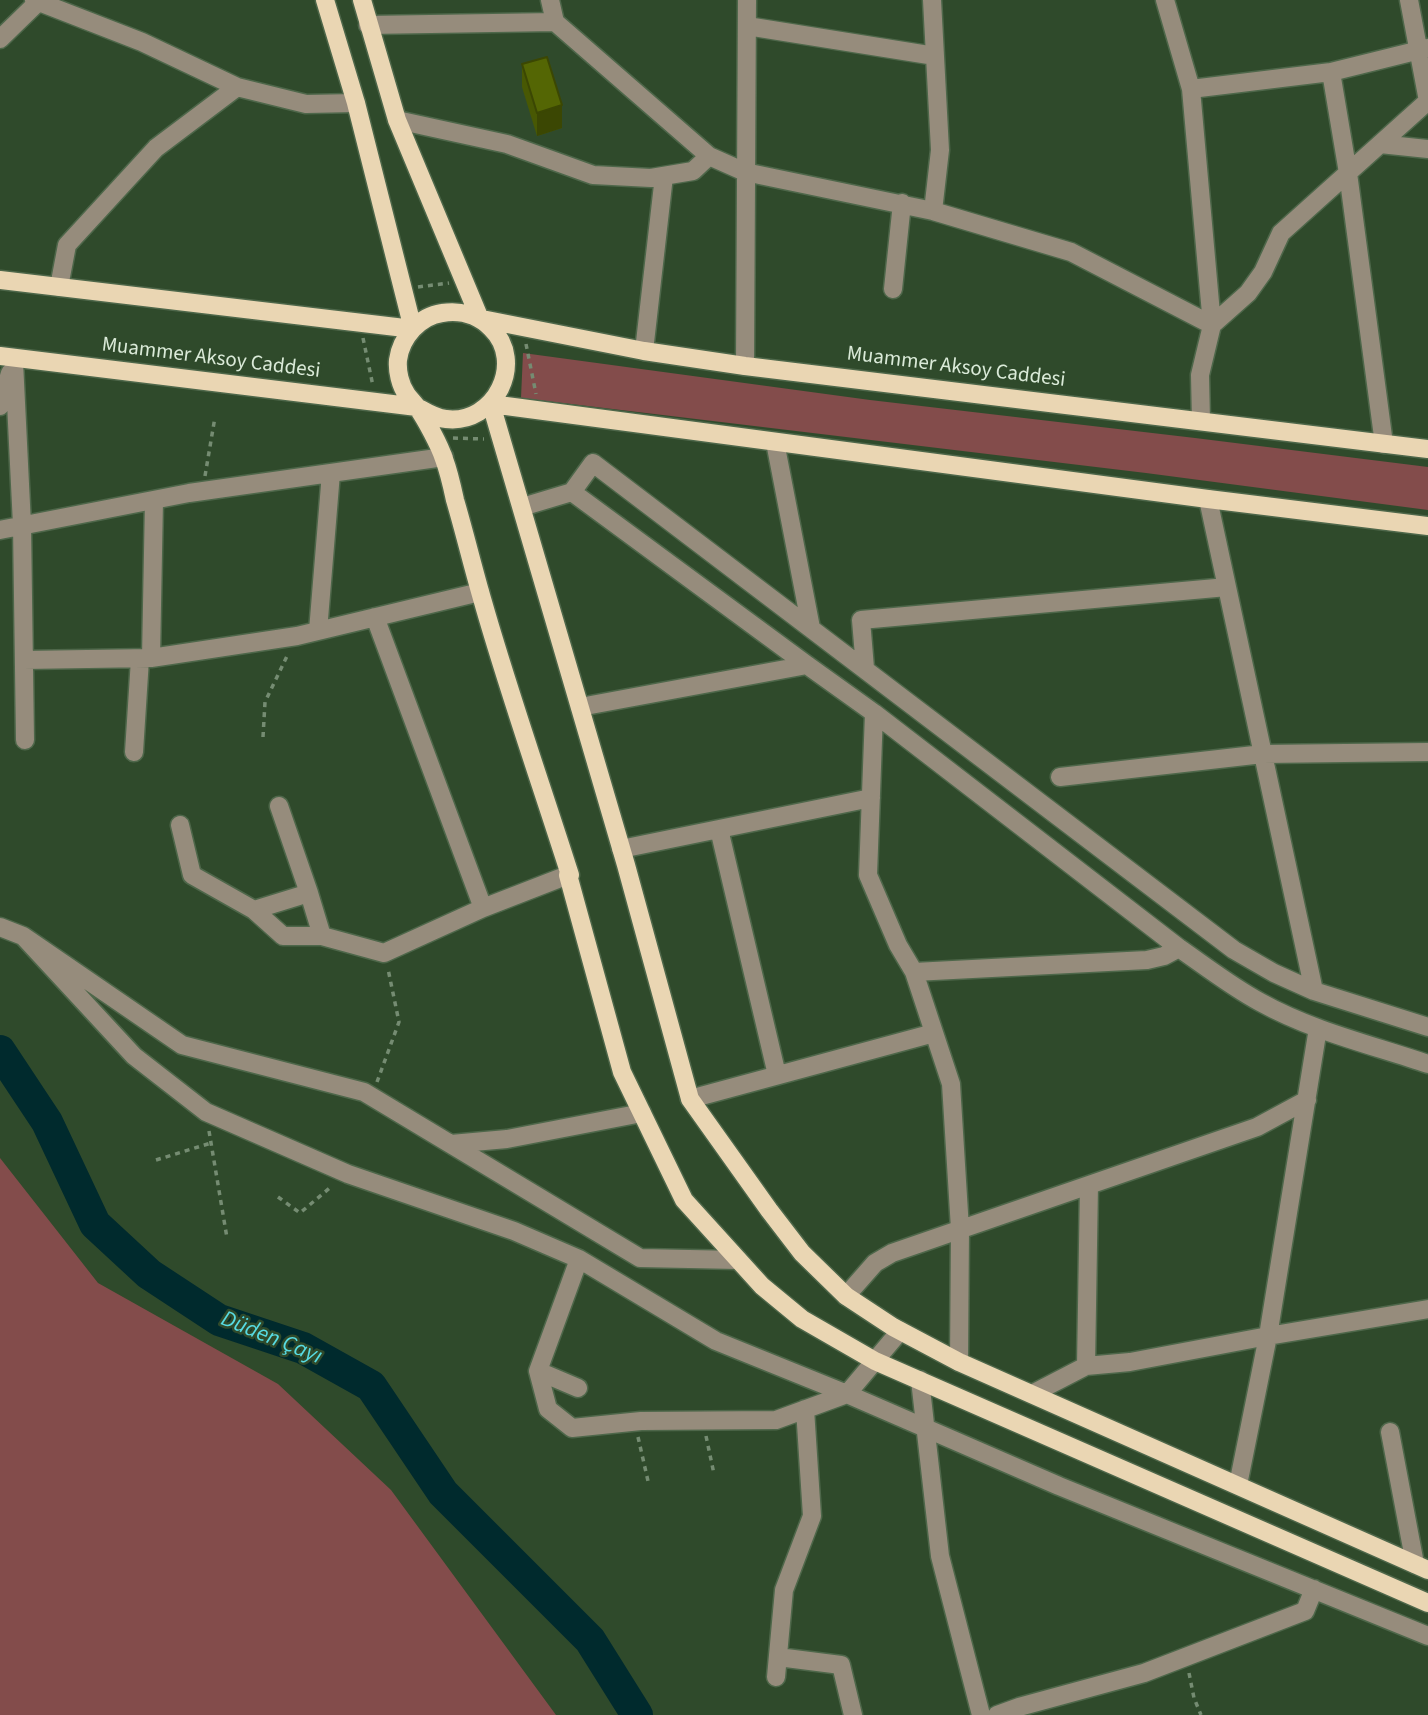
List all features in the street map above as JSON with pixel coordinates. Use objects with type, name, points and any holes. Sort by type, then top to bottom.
[{"type":"main road","points":[[325,0],[356,103],[412,329]]},
{"type":"main road","points":[[362,0],[397,120],[480,319]]},
{"type":"main road","points":[[0,281],[412,329]]},
{"type":"main road","points":[[417,407],[446,419],[463,419],[491,404],[506,375],[506,359],[493,329],[466,313],[437,314],[424,320],[412,329],[403,343],[398,360],[399,377],[406,394],[417,407],[444,457],[480,592],[570,875],[622,1072],[684,1200],[762,1286],[802,1319],[875,1361],[1428,1603]]},
{"type":"main road","name":"Muammer Aksoy Caddesi","points":[[480,319],[643,351],[745,366],[1428,449]]},
{"type":"main road","name":"Muammer Aksoy Caddesi","points":[[10,359],[417,407]]},
{"type":"main road","points":[[491,404],[1428,526]]},
{"type":"main road","points":[[491,404],[621,849],[690,1099],[802,1253],[846,1297],[900,1331],[959,1362],[1421,1567]]},
{"type":"street","points":[[550,0],[555,22],[709,156],[745,172],[902,203],[1071,252],[1212,325]]},
{"type":"street","points":[[745,366],[747,0]]},
{"type":"street","points":[[932,0],[940,150],[933,211]]},
{"type":"street","points":[[1165,0],[1191,89],[1212,325],[1200,375],[1201,421]]},
{"type":"street","points":[[1212,325],[1248,293],[1263,272],[1281,233],[1428,101],[1423,49],[1409,0]]},
{"type":"street","points":[[0,39],[36,1],[142,42],[237,87],[306,104],[356,103]]},
{"type":"street","points":[[369,25],[555,22]]},
{"type":"street","points":[[747,26],[935,56]]},
{"type":"street","points":[[1191,89],[1331,72],[1423,49]]},
{"type":"street","points":[[1331,72],[1348,173],[1384,444]]},
{"type":"street","points":[[59,287],[67,245],[156,148],[237,87]]},
{"type":"street","points":[[397,120],[507,144],[593,175],[651,178],[664,176],[693,171],[709,156]]},
{"type":"street","points":[[1380,144],[1428,149]]},
{"type":"street","points":[[643,351],[664,176]]},
{"type":"street","points":[[893,289],[902,203]]},
{"type":"street","points":[[0,406],[10,359]]},
{"type":"street","points":[[10,359],[22,525],[25,740]]},
{"type":"street","points":[[775,442],[811,628]]},
{"type":"street","points":[[0,530],[202,491],[444,457]]},
{"type":"street","points":[[522,507],[572,492],[593,463],[1234,950],[1274,973],[1314,991],[1428,1027]]},
{"type":"street","points":[[318,631],[331,473]]},
{"type":"street","points":[[572,492],[874,713],[1179,948],[1260,1002],[1318,1028],[1428,1064]]},
{"type":"street","points":[[1208,499],[1314,991]]},
{"type":"street","points":[[134,752],[146,659],[154,500]]},
{"type":"street","points":[[865,668],[861,620],[1227,587]]},
{"type":"street","points":[[24,660],[146,659],[298,636],[480,592]]},
{"type":"street","points":[[375,617],[484,908]]},
{"type":"street","points":[[580,707],[807,665]]},
{"type":"street","points":[[874,713],[869,875],[898,945],[914,972],[951,1084],[960,1229],[959,1362]]},
{"type":"street","points":[[1060,777],[1263,754],[1428,751]]},
{"type":"street","points":[[621,849],[871,798]]},
{"type":"street","points":[[279,806],[322,936]]},
{"type":"street","points":[[180,825],[192,875],[254,910],[283,936],[322,936],[384,953],[484,908],[568,875]]},
{"type":"street","points":[[719,829],[777,1075]]},
{"type":"street","points":[[254,910],[309,893]]},
{"type":"street","points":[[0,927],[23,936],[182,1045],[364,1092],[640,1258],[738,1260]]},
{"type":"street","points":[[23,936],[134,1056],[206,1112],[348,1174],[514,1231],[579,1259],[716,1341],[926,1427],[1059,1486],[1428,1636]]},
{"type":"street","points":[[914,972],[1147,960],[1164,956],[1179,948]]},
{"type":"street","points":[[1238,1485],[1268,1336],[1318,1028]]},
{"type":"street","points":[[690,1099],[934,1034]]},
{"type":"street","points":[[846,1297],[875,1263],[892,1253],[1257,1126],[1307,1100]]},
{"type":"street","points":[[451,1144],[507,1139],[642,1113]]},
{"type":"street","points":[[1086,1366],[1089,1185]]},
{"type":"street","points":[[579,1259],[538,1371],[548,1409],[572,1428],[635,1422],[776,1420],[847,1394],[900,1331]]},
{"type":"street","points":[[1032,1394],[1086,1366],[1130,1363],[1428,1309]]},
{"type":"street","points":[[538,1371],[578,1388]]},
{"type":"street","points":[[920,1380],[940,1556],[981,1715]]},
{"type":"street","points":[[776,1677],[784,1590],[812,1516],[805,1409]]},
{"type":"street","points":[[1390,1432],[1421,1567]]},
{"type":"street","points":[[998,1715],[1144,1673],[1305,1611],[1314,1589]]},
{"type":"street","points":[[778,1657],[841,1665],[853,1715]]},
{"type":"path","points":[[402,289],[463,282]]},
{"type":"path","points":[[360,323],[376,402]]},
{"type":"path","points":[[523,328],[539,411]]},
{"type":"path","points":[[202,491],[215,417]]},
{"type":"path","points":[[433,437],[502,440]]},
{"type":"path","points":[[263,737],[265,702],[298,636]]},
{"type":"path","points":[[372,1097],[399,1022],[384,953]]},
{"type":"path","points":[[206,1112],[227,1238]]},
{"type":"path","points":[[156,1160],[211,1143]]},
{"type":"path","points":[[278,1197],[300,1213],[348,1174]]},
{"type":"path","points":[[703,1420],[714,1474]]},
{"type":"path","points":[[635,1422],[648,1481]]},
{"type":"path","points":[[1185,1657],[1194,1698],[1201,1715]]},
{"type":"shaded area","points":[[523,353],[870,400],[1428,467],[1428,510],[1146,473],[521,398]]},
{"type":"shaded area","points":[[0,1158],[98,1283],[278,1384],[391,1490],[556,1715],[0,1715]]},
{"type":"building","points":[[547,57],[562,105],[537,113],[522,64]]},
{"type":"waterway","name":"Düden Çayı","points":[[0,1051],[47,1122],[95,1224],[149,1274],[219,1320],[303,1348],[371,1386],[443,1493],[590,1640],[637,1715]]}]
